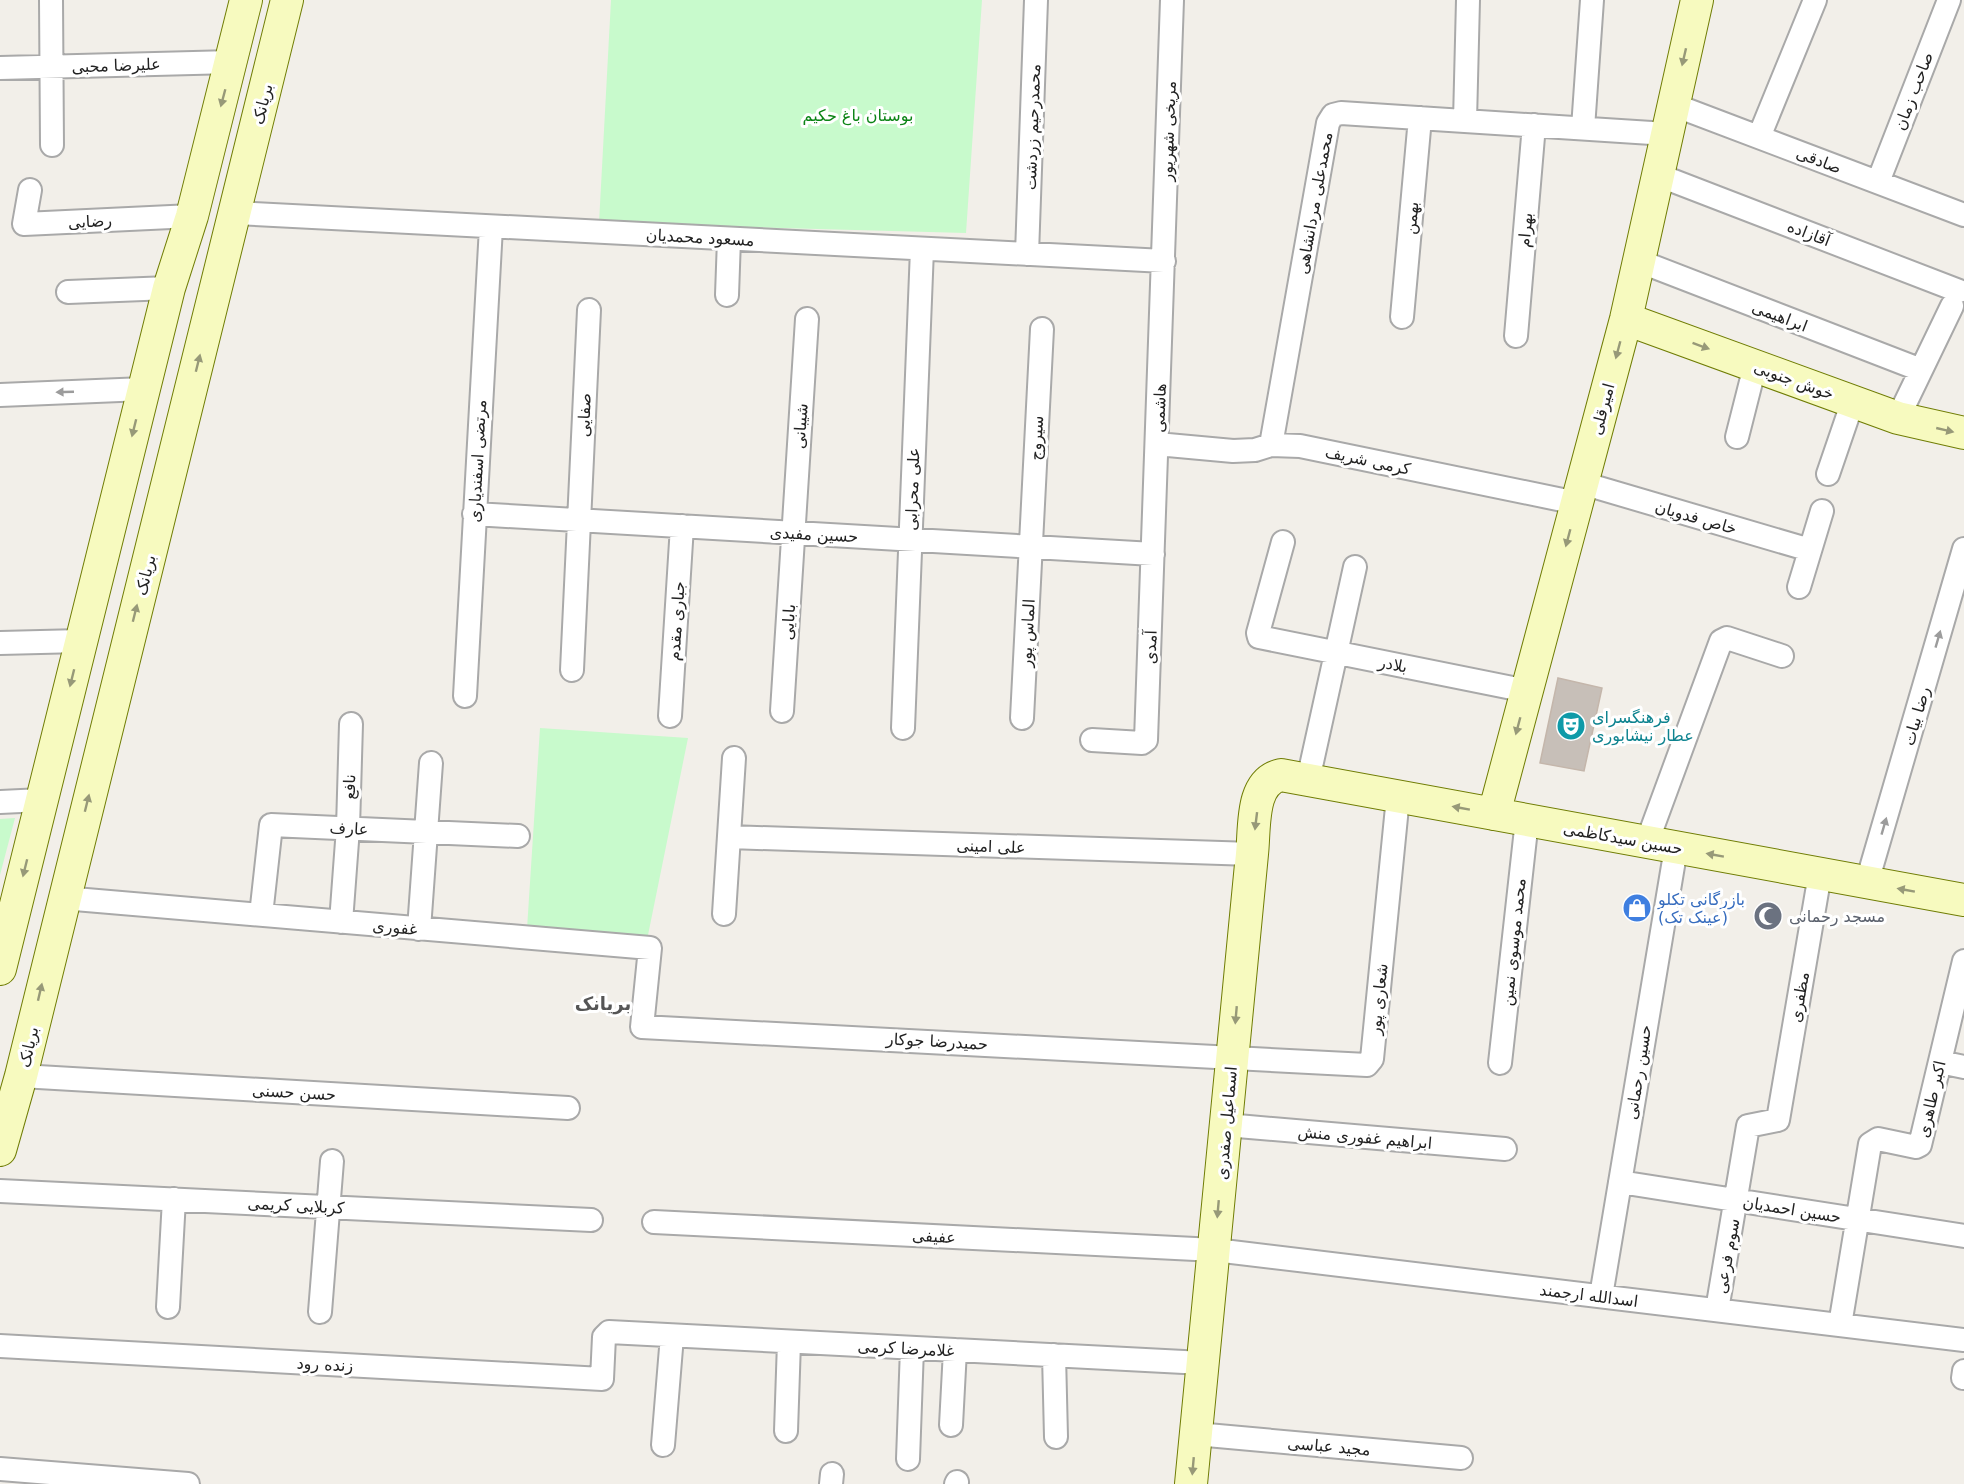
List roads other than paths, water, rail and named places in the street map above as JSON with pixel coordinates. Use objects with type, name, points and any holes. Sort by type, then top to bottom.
[{"type":"main road","points":[[0,969],[144,389],[170,288],[192,216],[246,0]]},
{"type":"main road","name":"بریانک","points":[[0,1150],[21,1076],[63,898],[236,213],[287,0]]},
{"type":"main road","name":"امیرقلی","points":[[1494,814],[1626,320],[1697,0]]},
{"type":"main road","name":"خوش جنوبی","points":[[1626,320],[1898,418],[1964,433]]},
{"type":"main road","points":[[144,389],[189,400]]},
{"type":"main road","name":"حسین سیدکاظمی","points":[[1295,778],[1964,900]]},
{"type":"main road","name":"اسماعیل صفدری","points":[[1191,1484],[1260,790],[1266,781],[1295,778]]},
{"type":"street","points":[[51,0],[52,145]]},
{"type":"street","name":"محمدرحیم زردشت","points":[[1027,254],[1036,0]]},
{"type":"street","name":"مریخی شهریور","points":[[1164,261],[1172,0]]},
{"type":"street","points":[[1465,121],[1468,0]]},
{"type":"street","points":[[1583,128],[1592,0]]},
{"type":"street","points":[[1759,137],[1815,0]]},
{"type":"street","name":"صاحب زمان","points":[[1878,182],[1949,0]]},
{"type":"street","name":"علیرضا محبی","points":[[0,68],[232,62]]},
{"type":"street","name":"محمدعلی مردانشاهی","points":[[1271,445],[1328,123],[1333,115],[1341,113],[1583,128],[1670,119]]},
{"type":"street","name":"بهمن","points":[[1402,317],[1420,118]]},
{"type":"street","name":"صادقی","points":[[1670,119],[1759,137],[1964,215]]},
{"type":"street","name":"بهرام","points":[[1516,336],[1534,125]]},
{"type":"street","name":"آقازاده","points":[[1658,175],[1956,298],[1921,370]]},
{"type":"street","name":"رضایی","points":[[30,190],[24,224],[192,216]]},
{"type":"street","name":"مسعود محمدیان","points":[[236,213],[1164,261]]},
{"type":"street","name":"مرتضی اسفندیاری","points":[[465,696],[491,226]]},
{"type":"street","points":[[727,295],[729,239]]},
{"type":"street","name":"علی محرابی","points":[[903,728],[922,249]]},
{"type":"street","name":"هاشمی","points":[[1154,554],[1164,261]]},
{"type":"street","name":"ابراهیمی","points":[[1639,261],[1921,370]]},
{"type":"street","points":[[68,292],[170,288]]},
{"type":"street","name":"صفایی","points":[[572,670],[589,310]]},
{"type":"street","name":"شیبانی","points":[[794,533],[807,319]]},
{"type":"street","name":"سیروج","points":[[1031,547],[1042,328]]},
{"type":"street","points":[[1737,437],[1755,366]]},
{"type":"street","points":[[1898,418],[1921,370]]},
{"type":"street","points":[[0,395],[144,389]]},
{"type":"street","points":[[1828,474],[1853,401]]},
{"type":"street","name":"کرمی شریف","points":[[1157,444],[1233,451],[1255,450],[1271,445],[1300,446],[1580,493]]},
{"type":"street","name":"خاص فدویان","points":[[1580,493],[1810,550]]},
{"type":"street","points":[[1799,587],[1822,511]]},
{"type":"street","name":"حسین مفیدی","points":[[474,514],[1154,554]]},
{"type":"street","name":"جباری مقدم","points":[[670,716],[682,526]]},
{"type":"street","name":"بابایی","points":[[782,711],[794,533]]},
{"type":"street","name":"بلادر","points":[[1283,542],[1258,633],[1259,637],[1527,691]]},
{"type":"street","name":"الماس پور","points":[[1023,718],[1031,547]]},
{"type":"street","name":"رضا بیات","points":[[1867,882],[1964,549]]},
{"type":"street","name":"آمدی","points":[[1092,740],[1143,743],[1146,740],[1154,554]]},
{"type":"street","points":[[1295,778],[1336,653],[1354,567]]},
{"type":"street","name":"حسین رحمانی","points":[[1601,1296],[1620,1182],[1661,845],[1721,641],[1727,638],[1782,656]]},
{"type":"street","points":[[0,643],[81,641]]},
{"type":"street","name":"نافع","points":[[340,922],[348,828],[351,724]]},
{"type":"street","points":[[724,914],[734,758]]},
{"type":"street","points":[[419,929],[431,763]]},
{"type":"street","name":"شعاری پور","points":[[1233,1056],[1371,1063],[1398,797]]},
{"type":"street","points":[[0,802],[42,800]]},
{"type":"street","name":"محمد موسوی نمین","points":[[1500,1063],[1527,820]]},
{"type":"street","name":"عارف","points":[[261,915],[271,825],[518,836]]},
{"type":"street","name":"علی امینی","points":[[729,837],[1252,854]]},
{"type":"street","name":"مظفری","points":[[1778,1120],[1820,874]]},
{"type":"street","name":"غفوری","points":[[63,898],[650,948],[642,1027]]},
{"type":"street","name":"اکبر طاهری","points":[[1858,1219],[1870,1144],[1878,1139],[1916,1147],[1920,1145],[1964,961]]},
{"type":"street","name":"حمیدرضا جوکار","points":[[642,1027],[1233,1056]]},
{"type":"street","points":[[1940,1062],[1964,1067]]},
{"type":"street","name":"حسن حسنی","points":[[21,1076],[568,1108]]},
{"type":"street","name":"سوم فرعی","points":[[1717,1310],[1748,1126],[1778,1120]]},
{"type":"street","name":"ابراهیم غفوری منش","points":[[1226,1125],[1505,1149]]},
{"type":"street","points":[[320,1312],[332,1161]]},
{"type":"street","name":"حسین احمدیان","points":[[1620,1182],[1964,1236]]},
{"type":"street","name":"کربلایی کریمی","points":[[0,1191],[591,1220]]},
{"type":"street","points":[[168,1307],[174,1199]]},
{"type":"street","points":[[1840,1325],[1858,1219]]},
{"type":"street","name":"عفیفی","points":[[654,1222],[1215,1250]]},
{"type":"street","name":"اسدالله ارجمند","points":[[1215,1250],[1964,1340]]},
{"type":"street","name":"غلامرضا کرمی","points":[[609,1332],[1203,1363]]},
{"type":"street","name":"زنده رود","points":[[0,1346],[602,1378],[604,1337],[609,1332]]},
{"type":"street","points":[[663,1445],[672,1336]]},
{"type":"street","points":[[786,1431],[789,1342]]},
{"type":"street","points":[[908,1459],[912,1348]]},
{"type":"street","points":[[951,1425],[955,1350]]},
{"type":"street","points":[[1054,1355],[1056,1437]]},
{"type":"street","name":"مجید عباسی","points":[[1196,1434],[1461,1458]]},
{"type":"street","points":[[0,1469],[188,1484]]},
{"type":"place","name":"فرهنگسرای عطار نیشابوری","points":[[1571,726]]},
{"type":"place","name":"بازرگانی تکلو (عینک تک)","points":[[1637,908]]},
{"type":"place","name":"مسجد رحمانی","points":[[1768,916]]},
{"type":"district","name":"بریانک","points":[[603,1004]]},
{"type":"park label","name":"بوستان باغ حکیم","points":[[858,115]]}]
